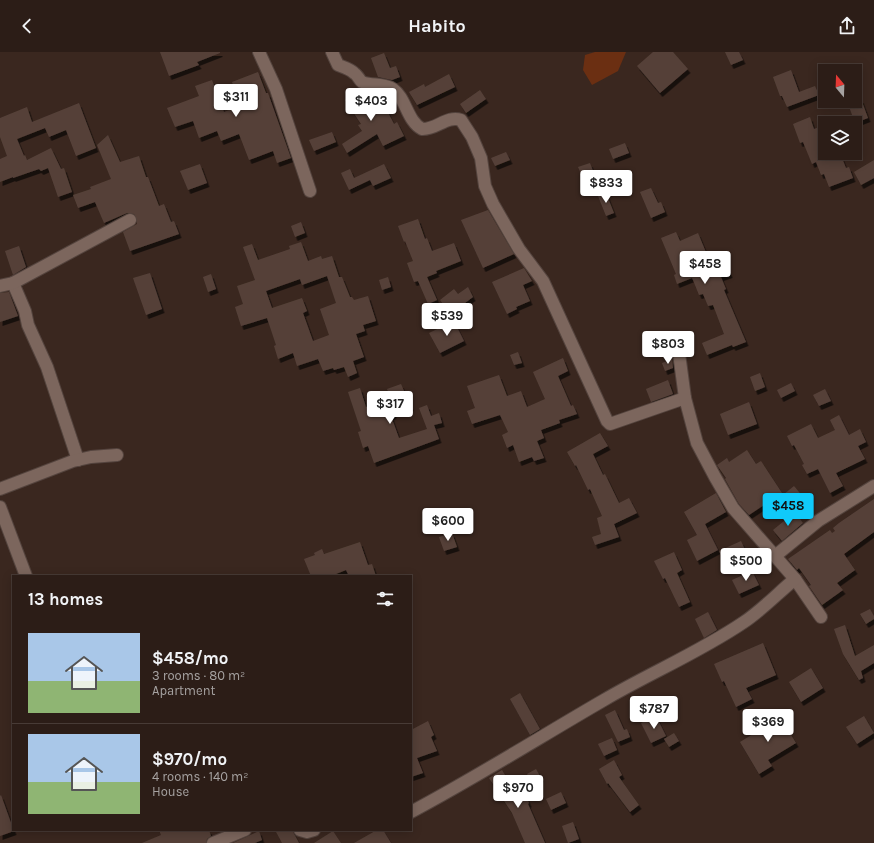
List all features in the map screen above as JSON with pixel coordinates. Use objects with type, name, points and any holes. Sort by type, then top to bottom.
[{"type":"street","points":[[259,52],[276,89],[310,191]]},
{"type":"street","points":[[332,52],[338,65],[354,72],[361,81],[368,84],[384,86],[397,93],[413,120],[422,129],[432,127],[452,119],[461,120],[472,137],[481,158],[485,186],[493,204],[519,249],[543,281],[607,421],[610,424],[685,398]]},
{"type":"street","points":[[0,286],[13,283],[130,220]]},
{"type":"street","points":[[13,283],[25,311],[28,325],[47,367],[78,460]]},
{"type":"street","points":[[678,346],[685,398],[697,443],[733,508],[795,580],[821,617]]},
{"type":"street","points":[[0,489],[78,460],[91,457],[116,455]]},
{"type":"street","points":[[774,556],[818,521],[874,486]]},
{"type":"street","points":[[0,507],[26,575]]},
{"type":"street","points":[[412,811],[455,789],[532,741],[744,622],[795,580]]},
{"type":"street","points":[[213,843],[243,831]]},
{"type":"shaded area","points":[[595,52],[626,52],[618,71],[592,85],[583,70],[585,55]]},
{"type":"building","points":[[160,52],[220,53],[197,62],[199,65],[169,76]]},
{"type":"building","points":[[653,52],[673,52],[688,69],[660,93],[637,66]]},
{"type":"building","points":[[725,52],[739,52],[743,60],[731,65]]},
{"type":"building","points":[[384,53],[390,68],[396,66],[400,77],[392,80],[378,77],[371,58]]},
{"type":"building","points":[[791,70],[799,92],[815,86],[818,95],[787,107],[782,96],[780,96],[773,77]]},
{"type":"building","points":[[258,72],[266,93],[268,93],[291,158],[277,163],[273,151],[249,160],[239,134],[221,141],[217,131],[199,138],[193,121],[175,127],[167,108],[199,96],[195,86],[212,80],[224,112],[240,106],[232,82]]},
{"type":"building","points":[[449,74],[455,87],[417,105],[409,92],[424,84],[425,87]]},
{"type":"building","points":[[364,90],[372,103],[381,99],[394,124],[397,122],[404,136],[383,146],[377,134],[347,153],[342,144],[362,131],[358,125],[361,124],[345,100]]},
{"type":"building","points":[[480,90],[486,99],[466,113],[460,104]]},
{"type":"building","points":[[862,102],[868,118],[862,120],[862,116],[852,116],[850,108],[862,108]]},
{"type":"building","points":[[79,103],[96,148],[76,156],[66,130],[49,137],[45,128],[17,139],[27,160],[51,148],[61,169],[64,168],[72,192],[58,197],[48,168],[41,171],[39,169],[0,182],[0,159],[7,156],[0,137],[0,118],[27,107],[32,122]]},
{"type":"building","points":[[810,117],[814,129],[818,128],[818,160],[843,160],[846,168],[849,167],[853,178],[829,187],[824,174],[821,175],[816,162],[812,164],[803,142],[800,143],[793,124]]},
{"type":"building","points":[[332,132],[336,142],[314,151],[309,140]]},
{"type":"building","points":[[108,135],[120,162],[139,156],[146,177],[148,177],[159,206],[164,204],[171,222],[174,221],[179,234],[130,251],[123,232],[137,224],[134,214],[127,213],[104,223],[95,202],[78,208],[73,195],[91,189],[90,187],[111,179],[97,145]]},
{"type":"building","points":[[625,143],[629,153],[613,159],[609,149]]},
{"type":"building","points":[[506,152],[510,160],[495,166],[491,158]]},
{"type":"building","points":[[874,160],[874,178],[861,185],[854,172]]},
{"type":"building","points":[[590,163],[593,171],[582,176],[578,167]]},
{"type":"building","points":[[200,164],[207,183],[188,190],[180,171]]},
{"type":"building","points":[[384,164],[391,178],[373,186],[370,180],[349,190],[341,173],[350,169],[354,178]]},
{"type":"building","points":[[651,188],[658,203],[661,202],[665,212],[651,218],[640,192]]},
{"type":"building","points":[[606,193],[614,213],[606,216],[598,196]]},
{"type":"building","points":[[488,210],[514,254],[483,268],[461,220]]},
{"type":"building","points":[[418,219],[425,239],[427,238],[432,251],[454,243],[461,261],[436,271],[437,273],[427,277],[437,300],[428,304],[418,281],[414,282],[407,263],[413,261],[398,226]]},
{"type":"building","points":[[301,222],[305,233],[295,237],[291,226]]},
{"type":"building","points":[[676,232],[680,241],[698,233],[710,262],[723,257],[730,274],[721,277],[726,289],[724,290],[746,342],[733,347],[732,345],[707,355],[702,343],[724,334],[713,305],[708,306],[703,294],[699,295],[692,278],[677,284],[674,275],[676,274],[661,238]]},
{"type":"building","points":[[301,242],[308,261],[321,256],[322,259],[332,256],[339,277],[342,277],[350,297],[354,300],[368,296],[376,321],[363,325],[365,331],[356,334],[364,357],[353,361],[357,373],[348,377],[344,367],[323,371],[318,359],[297,366],[293,353],[278,359],[274,346],[276,345],[267,318],[241,326],[235,307],[243,304],[237,286],[255,280],[243,247],[252,244],[258,260],[290,249],[289,246]],"holes":[[[327,276],[336,303],[320,309],[329,335],[313,341],[303,313],[307,311],[302,298],[272,308],[266,291],[300,279],[302,285]]]},
{"type":"building","points":[[19,246],[26,267],[13,275],[5,251]]},
{"type":"building","points":[[524,268],[532,281],[523,285],[530,301],[516,307],[517,309],[507,314],[492,282]]},
{"type":"building","points":[[150,273],[162,309],[146,315],[133,278]]},
{"type":"building","points":[[211,274],[216,289],[208,292],[203,277]]},
{"type":"building","points":[[388,277],[391,287],[382,290],[379,280]]},
{"type":"building","points":[[468,287],[473,297],[465,303],[467,307],[453,317],[440,300],[454,289],[458,294]]},
{"type":"building","points":[[9,292],[18,316],[0,322],[0,293]]},
{"type":"building","points":[[454,321],[464,341],[440,353],[429,333]]},
{"type":"building","points":[[518,352],[522,363],[514,365],[510,355]]},
{"type":"building","points":[[563,358],[568,371],[558,376],[571,406],[573,405],[577,414],[559,420],[560,423],[541,430],[544,438],[537,441],[544,458],[534,461],[532,457],[519,462],[513,445],[507,448],[502,435],[508,432],[500,415],[472,424],[467,411],[475,408],[467,386],[499,375],[507,396],[521,391],[527,407],[545,399],[533,372]]},
{"type":"building","points":[[672,359],[673,368],[665,371],[662,363]]},
{"type":"building","points":[[760,373],[765,387],[755,391],[750,377]]},
{"type":"building","points":[[668,380],[673,394],[651,402],[646,389]]},
{"type":"building","points":[[791,383],[795,391],[781,398],[777,390]]},
{"type":"building","points":[[401,384],[411,407],[391,416],[399,438],[427,429],[419,408],[427,405],[431,416],[439,413],[442,423],[434,425],[439,439],[374,463],[368,446],[363,448],[358,432],[361,431],[348,392],[360,388],[366,407],[391,399],[387,389]]},
{"type":"building","points":[[825,389],[831,401],[819,406],[813,395]]},
{"type":"building","points":[[749,402],[757,424],[728,435],[720,414]]},
{"type":"building","points":[[839,415],[849,435],[860,429],[866,442],[858,446],[865,459],[836,473],[843,486],[830,493],[818,469],[807,474],[802,465],[804,464],[794,445],[792,446],[787,436],[811,424],[818,438],[835,430],[830,420]]},
{"type":"building","points":[[600,433],[608,446],[593,454],[603,475],[605,474],[619,503],[629,498],[637,513],[614,524],[619,537],[595,545],[592,537],[601,534],[597,518],[602,516],[590,489],[588,490],[576,465],[575,466],[567,452]]},
{"type":"building","points":[[747,450],[756,464],[761,461],[782,493],[749,515],[739,504],[725,479],[726,478],[717,465],[727,458],[729,462]]},
{"type":"building","points":[[794,486],[804,498],[787,511],[778,499]]},
{"type":"building","points":[[716,493],[726,512],[705,524],[718,550],[697,561],[687,540],[697,535],[684,512]]},
{"type":"building","points":[[874,499],[874,532],[844,554],[855,570],[837,583],[843,590],[822,605],[809,586],[811,585],[799,568],[797,570],[788,559],[830,530],[832,533],[835,531],[833,528],[839,523]]},
{"type":"building","points":[[795,512],[803,523],[782,541],[773,530]]},
{"type":"building","points":[[452,533],[457,547],[444,551],[439,537]]},
{"type":"building","points":[[741,541],[747,554],[725,564],[719,551]]},
{"type":"building","points":[[360,542],[368,565],[372,564],[376,575],[348,575],[346,570],[334,575],[311,575],[304,559],[315,555],[314,553],[322,549],[324,554]]},
{"type":"building","points":[[674,552],[682,570],[677,573],[690,602],[679,607],[665,578],[663,579],[654,561]]},
{"type":"building","points":[[752,571],[759,585],[739,594],[732,580]]},
{"type":"building","points":[[870,609],[874,619],[866,624],[860,614]]},
{"type":"building","points":[[708,612],[717,630],[704,638],[695,619]]},
{"type":"building","points":[[845,625],[855,656],[874,645],[874,663],[861,671],[863,678],[859,680],[843,654],[834,629]]},
{"type":"building","points":[[763,643],[776,675],[746,688],[752,699],[736,707],[714,664]]},
{"type":"building","points":[[811,668],[823,688],[801,702],[789,682]]},
{"type":"building","points":[[520,693],[540,729],[530,735],[510,699]]},
{"type":"building","points":[[615,710],[624,730],[627,729],[630,737],[618,742],[605,715]]},
{"type":"building","points":[[778,714],[796,743],[768,760],[772,766],[759,774],[740,742],[758,731],[756,727]]},
{"type":"building","points":[[656,716],[666,736],[651,743],[641,723]]},
{"type":"building","points":[[864,716],[874,733],[857,744],[846,727]]},
{"type":"building","points":[[428,721],[434,735],[431,737],[437,751],[417,758],[423,773],[412,777],[412,729]]},
{"type":"building","points":[[674,733],[679,741],[669,747],[664,739]]},
{"type":"building","points":[[612,738],[617,750],[604,756],[598,744]]},
{"type":"building","points":[[614,760],[622,775],[619,777],[639,805],[630,812],[608,783],[607,784],[599,769]]},
{"type":"building","points":[[536,769],[541,778],[533,783],[527,774]]},
{"type":"building","points":[[502,770],[515,792],[523,789],[545,843],[525,843],[512,813],[489,778]]},
{"type":"building","points":[[561,792],[566,803],[551,810],[546,799]]},
{"type":"building","points":[[1,795],[12,825],[12,831],[14,831],[0,836]]},
{"type":"building","points":[[573,822],[579,839],[568,843],[562,826]]},
{"type":"building","points":[[159,831],[209,831],[211,836],[207,839],[206,843],[142,843],[161,835]]},
{"type":"building","points":[[259,831],[262,840],[255,843],[233,843]]},
{"type":"building","points":[[276,831],[293,831],[299,843],[282,843]]},
{"type":"building","points":[[333,831],[341,843],[314,843]]},
{"type":"building","points":[[375,831],[384,831],[391,843],[354,843]]}]
